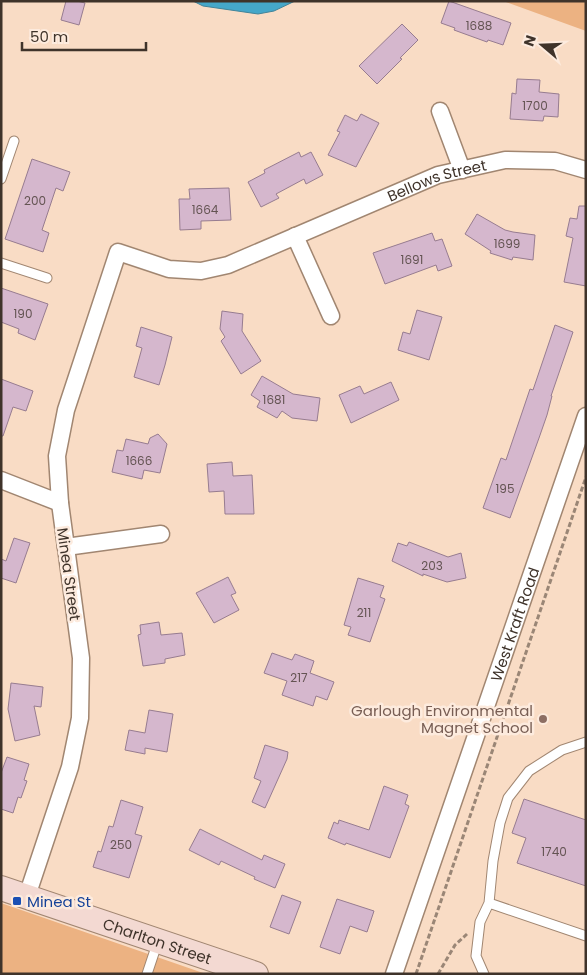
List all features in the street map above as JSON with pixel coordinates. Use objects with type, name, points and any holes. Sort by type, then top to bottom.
[{"type":"street","points":[[440,111],[462,170]]},
{"type":"street","name":"Bellows Street","points":[[118,252],[169,269],[201,272],[228,265],[438,176],[505,160],[555,161],[586,170]]},
{"type":"street","points":[[295,236],[331,316]]},
{"type":"street","name":"Minea Street","points":[[27,896],[70,767],[80,718],[82,658],[60,503],[58,456],[66,410],[118,252]]},
{"type":"street","name":"West Kraft Road","points":[[394,974],[586,416]]},
{"type":"street","points":[[1,480],[60,503]]},
{"type":"street","points":[[66,547],[161,534]]},
{"type":"street","name":"Charlton Street","points":[[1,888],[256,974]]},
{"type":"lane","points":[[1,179],[14,141]]},
{"type":"lane","points":[[1,263],[47,278]]},
{"type":"lane","points":[[484,974],[476,956],[480,922],[489,903],[498,832],[508,798],[529,772],[562,750],[586,742]]},
{"type":"lane","points":[[489,903],[586,936]]},
{"type":"lane","points":[[147,974],[158,941]]},
{"type":"path","points":[[416,974],[586,476]]},
{"type":"path","points":[[438,974],[455,945],[480,922]]},
{"type":"shaded area","points":[[503,1],[586,1],[586,31]]},
{"type":"shaded area","points":[[1,903],[206,974],[1,974]]},
{"type":"water","points":[[193,1],[295,1],[274,11],[258,14],[203,6]]},
{"type":"building","points":[[66,1],[85,3],[79,25],[61,20]]},
{"type":"building","points":[[449,1],[511,23],[503,45],[488,40],[487,42],[454,30],[455,28],[441,23]]},
{"type":"building","points":[[402,24],[418,40],[377,84],[359,66]]},
{"type":"building","points":[[517,79],[540,80],[539,92],[559,94],[558,117],[544,116],[543,121],[510,119],[512,93],[516,94]]},
{"type":"building","points":[[361,114],[379,123],[356,167],[328,155],[340,132],[337,131],[345,115],[357,121]]},
{"type":"building","points":[[299,152],[301,157],[311,152],[323,175],[306,184],[304,179],[276,194],[279,198],[261,207],[248,182],[265,173],[264,170]]},
{"type":"building","points":[[32,159],[70,172],[63,191],[56,188],[42,230],[49,233],[43,252],[5,239]]},
{"type":"building","points":[[229,188],[231,220],[201,221],[201,229],[180,230],[179,199],[190,199],[189,189]]},
{"type":"building","points":[[579,206],[586,206],[586,286],[564,282],[573,238],[566,236],[570,218],[577,219]]},
{"type":"building","points":[[477,214],[505,230],[535,235],[533,260],[513,257],[512,260],[490,253],[491,251],[465,234]]},
{"type":"building","points":[[432,233],[435,241],[442,239],[452,266],[438,271],[436,265],[385,284],[373,253]]},
{"type":"building","points":[[1,288],[48,304],[35,340],[18,333],[19,329],[1,322]]},
{"type":"building","points":[[417,310],[442,317],[429,360],[398,350],[403,332],[410,334]]},
{"type":"building","points":[[222,311],[243,314],[242,331],[261,361],[241,374],[221,341],[225,337],[220,329]]},
{"type":"building","points":[[555,325],[573,332],[551,396],[547,415],[510,518],[483,508],[501,458],[506,460],[530,389],[533,390]]},
{"type":"building","points":[[141,327],[172,337],[159,385],[134,377],[142,348],[136,346]]},
{"type":"building","points":[[262,376],[293,394],[320,398],[317,421],[292,418],[282,411],[277,418],[257,407],[260,401],[251,395]]},
{"type":"building","points":[[1,379],[33,391],[26,411],[13,407],[3,436],[1,436]]},
{"type":"building","points":[[391,382],[399,400],[351,423],[339,395],[360,386],[364,394]]},
{"type":"building","points":[[158,434],[167,444],[160,473],[144,470],[142,479],[112,472],[117,450],[123,451],[126,439],[148,444],[150,438]]},
{"type":"building","points":[[232,462],[233,476],[252,475],[254,514],[225,514],[224,491],[209,492],[207,464]]},
{"type":"building","points":[[14,538],[30,543],[16,583],[1,578],[1,559],[6,561]]},
{"type":"building","points":[[409,542],[448,557],[461,553],[466,578],[447,582],[423,574],[423,576],[392,561],[398,543],[407,546]]},
{"type":"building","points":[[228,577],[236,593],[231,595],[239,610],[214,623],[196,593]]},
{"type":"building","points":[[358,578],[384,586],[380,597],[385,599],[370,642],[348,635],[351,627],[344,625]]},
{"type":"building","points":[[159,622],[161,635],[182,633],[185,655],[165,659],[165,663],[143,666],[138,635],[141,634],[140,625]]},
{"type":"building","points":[[272,653],[292,660],[295,654],[314,661],[310,673],[334,682],[327,700],[316,696],[313,706],[282,695],[287,681],[264,673]]},
{"type":"building","points":[[11,683],[43,687],[41,707],[34,706],[40,735],[15,741],[8,709]]},
{"type":"building","points":[[149,710],[173,714],[167,752],[145,748],[145,754],[125,750],[129,730],[145,733]]},
{"type":"building","points":[[265,745],[288,752],[287,759],[265,808],[252,802],[261,781],[254,778]]},
{"type":"building","points":[[7,757],[29,764],[24,780],[27,781],[21,798],[18,797],[13,813],[1,809],[1,773]]},
{"type":"building","points":[[384,786],[408,795],[405,804],[409,806],[390,858],[328,838],[334,822],[338,824],[339,820],[369,830]]},
{"type":"building","points":[[524,799],[586,820],[586,886],[517,863],[526,838],[512,833]]},
{"type":"building","points":[[121,800],[143,807],[135,834],[142,836],[129,878],[93,867],[98,851],[101,852],[109,826],[113,827]]},
{"type":"building","points":[[200,829],[262,860],[264,855],[285,864],[275,888],[221,861],[219,865],[189,850]]},
{"type":"building","points":[[282,895],[301,902],[289,934],[270,927]]},
{"type":"building","points":[[337,899],[374,911],[367,932],[350,926],[340,954],[320,947]]},
{"type":"place","name":"Garlough Environmental Magnet School","points":[[543,719]]},
{"type":"place","name":"Minea St","points":[[17,901]]}]
